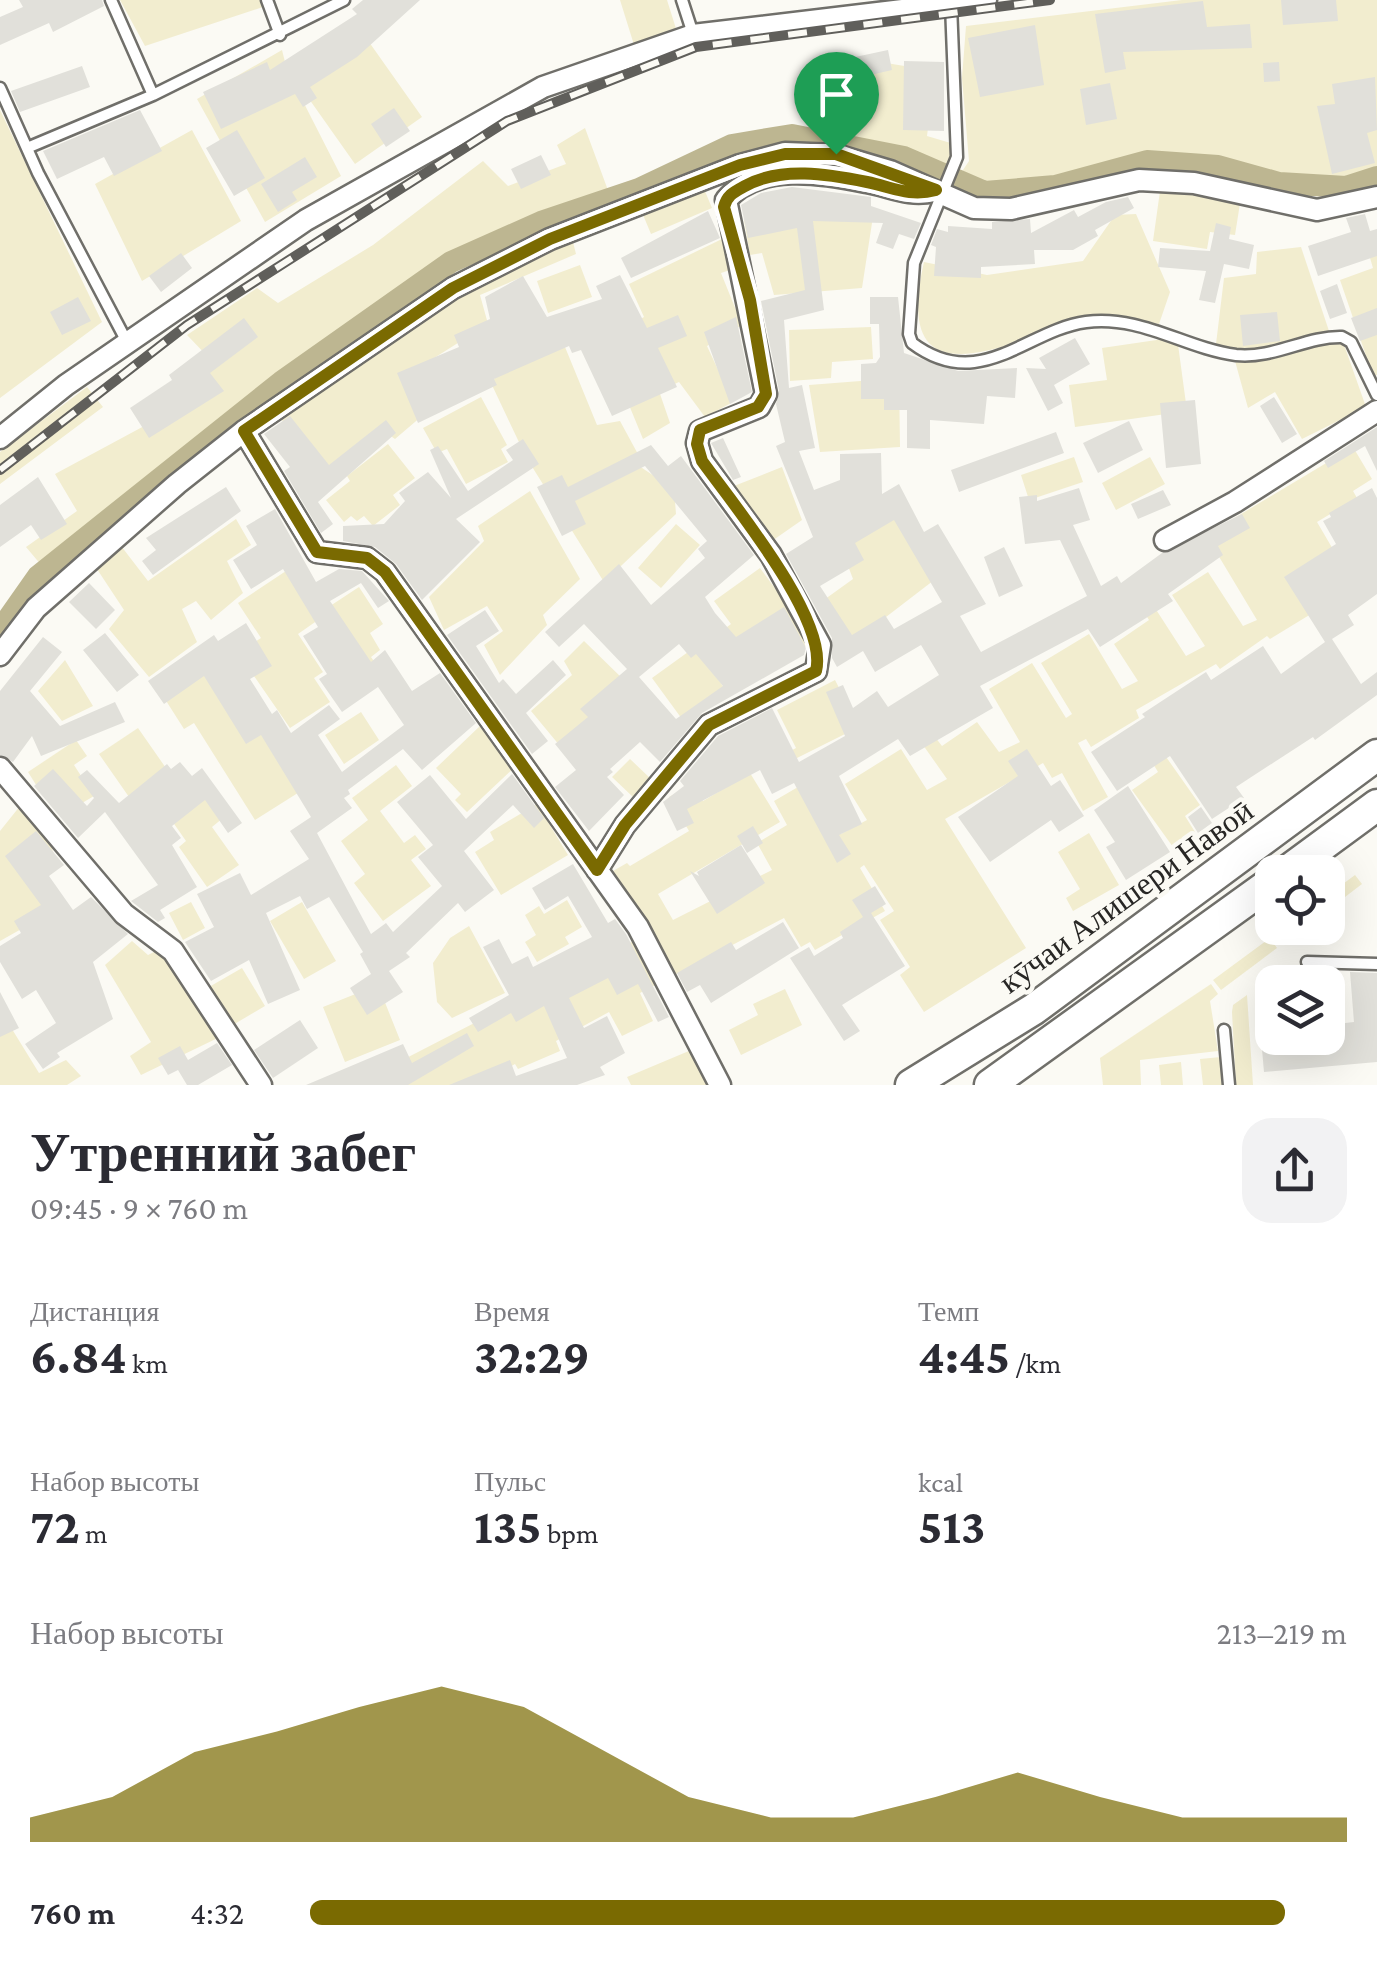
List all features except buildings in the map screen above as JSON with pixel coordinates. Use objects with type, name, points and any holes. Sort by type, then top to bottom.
[{"type":"street","points":[[0,438],[127,343],[306,220],[543,86],[693,35],[986,0]]},
{"type":"street","points":[[0,655],[36,608],[72,574],[244,431],[453,288],[550,239],[740,165],[785,154],[836,154],[942,190],[974,208],[1011,210],[1139,180],[1194,183],[1317,210],[1377,197]]},
{"type":"street","points":[[597,870],[625,825],[709,725],[816,671],[819,660],[820,645],[770,555],[702,461],[697,444],[700,430],[758,407],[766,394],[726,200],[759,178],[783,174],[868,182],[907,194],[942,190]]},
{"type":"street","points":[[1165,540],[1234,502],[1377,411]]},
{"type":"street","points":[[244,431],[317,552],[367,558],[385,572],[638,927],[720,1085]]},
{"type":"street","name":"кӯчаи Алишери Навоӣ","points":[[910,1085],[1034,1009],[1377,755]]},
{"type":"street","points":[[0,768],[124,914],[174,951],[260,1085]]},
{"type":"street","points":[[1309,855],[1377,805]]},
{"type":"street","points":[[990,1085],[1255,894]]},
{"type":"lane","points":[[111,0],[153,95]]},
{"type":"lane","points":[[266,0],[280,34]]},
{"type":"lane","points":[[27,148],[153,95],[344,0]]},
{"type":"lane","points":[[682,0],[693,35]]},
{"type":"lane","points":[[952,5],[957,157],[914,263],[909,334],[921,349],[948,358],[988,362],[1082,323],[1102,321],[1158,328],[1234,355],[1269,355],[1342,337],[1350,342],[1377,395]]},
{"type":"lane","points":[[0,88],[127,343]]},
{"type":"lane","points":[[1307,962],[1377,964]]},
{"type":"lane","points":[[1224,1030],[1229,1085]]},
{"type":"shaded area","points":[[120,0],[260,0],[263,7],[145,46]]},
{"type":"shaded area","points":[[620,0],[667,0],[678,35],[635,48]]},
{"type":"shaded area","points":[[1182,0],[1377,0],[1377,169],[1343,181],[1281,175],[1218,161],[1144,156],[1055,181],[988,186],[961,173],[969,161],[962,78],[966,26]]},
{"type":"shaded area","points":[[369,42],[422,117],[355,164],[302,89]]},
{"type":"shaded area","points":[[282,50],[287,70],[341,176],[265,222],[197,99]]},
{"type":"shaded area","points":[[825,53],[935,71],[927,136],[954,144],[947,169],[904,151],[818,132]]},
{"type":"shaded area","points":[[0,110],[102,322],[0,398]]},
{"type":"shaded area","points":[[585,128],[609,193],[491,234],[449,258],[275,378],[42,566],[26,547],[77,511],[55,474],[198,397],[211,360],[187,335],[257,288],[278,303],[373,245],[483,161],[508,186],[566,164],[557,145]]},
{"type":"shaded area","points":[[192,130],[241,221],[142,281],[95,184]]},
{"type":"shaded area","points":[[702,184],[712,208],[651,234],[641,210]]},
{"type":"shaded area","points":[[1161,184],[1241,197],[1235,235],[1210,232],[1207,249],[1153,241]]},
{"type":"shaded area","points":[[874,210],[862,288],[774,295],[762,253],[750,255],[744,220]]},
{"type":"shaded area","points":[[1136,214],[1170,292],[1159,324],[1106,318],[973,353],[946,352],[926,340],[918,311],[924,262],[987,275],[1083,261],[1115,215]]},
{"type":"shaded area","points":[[571,234],[576,254],[480,295],[488,324],[404,377],[422,416],[395,439],[382,430],[316,482],[281,418],[294,410],[292,403],[467,283]]},
{"type":"shaded area","points":[[722,239],[736,268],[721,273],[742,325],[707,346],[733,402],[705,417],[679,382],[659,391],[670,423],[643,439],[622,388],[612,335],[644,317],[629,284]]},
{"type":"shaded area","points":[[1301,247],[1329,331],[1303,344],[1274,351],[1244,351],[1216,344],[1224,278],[1256,274],[1257,252]]},
{"type":"shaded area","points":[[1377,248],[1377,375],[1373,376],[1340,280],[1373,268],[1368,251]]},
{"type":"shaded area","points":[[580,265],[592,297],[548,313],[537,281]]},
{"type":"shaded area","points":[[871,327],[873,359],[832,362],[831,378],[790,381],[789,330]]},
{"type":"shaded area","points":[[1177,337],[1187,411],[1075,427],[1069,385],[1107,380],[1102,348]]},
{"type":"shaded area","points":[[1342,339],[1366,407],[1302,439],[1275,392],[1248,408],[1235,361],[1270,359]]},
{"type":"shaded area","points":[[565,347],[597,425],[620,421],[639,456],[639,466],[674,489],[676,514],[604,582],[526,457],[491,383],[513,355]]},
{"type":"shaded area","points":[[899,378],[900,447],[820,452],[809,385]]},
{"type":"shaded area","points":[[87,387],[103,407],[0,484],[0,452]]},
{"type":"shaded area","points":[[481,397],[507,445],[501,449],[508,462],[466,484],[447,449],[437,453],[423,428]]},
{"type":"shaded area","points":[[388,444],[415,478],[393,495],[400,505],[373,526],[364,516],[357,521],[351,516],[344,522],[326,500],[350,481],[347,476]]},
{"type":"shaded area","points":[[1353,447],[1372,479],[1353,491],[1357,498],[1317,522],[1334,551],[1311,614],[1270,639],[1267,636],[1220,669],[1216,664],[1136,710],[1139,718],[1091,747],[1086,739],[1078,743],[1108,797],[1083,811],[1062,773],[1052,778],[1043,763],[945,819],[1026,948],[924,1012],[900,975],[910,967],[880,920],[894,911],[864,865],[860,868],[885,911],[815,950],[810,942],[801,947],[784,918],[640,993],[653,1021],[622,1036],[609,1012],[556,1041],[560,1051],[518,1069],[515,1064],[478,1085],[354,1085],[649,933],[613,871],[627,863],[630,866],[689,831],[669,797],[692,784],[703,801],[750,773],[780,822],[658,894],[673,920],[772,870],[757,843],[787,825],[774,801],[810,780],[841,834],[867,820],[845,784],[901,749],[927,790],[947,779],[923,745],[935,737],[942,746],[977,722],[999,752],[1020,742],[989,689],[1032,663],[1066,718],[1072,714],[1041,663],[1089,634],[1122,689],[1138,681],[1114,644],[1149,620],[1126,584],[1155,608],[1186,656],[1205,646],[1172,595],[1208,572],[1243,626],[1257,620],[1206,535]]},
{"type":"shaded area","points":[[1074,457],[1083,482],[1029,500],[1021,475]]},
{"type":"shaded area","points":[[1150,457],[1165,484],[1116,510],[1102,483]]},
{"type":"shaded area","points":[[782,467],[802,520],[769,543],[734,486]]},
{"type":"shaded area","points":[[530,491],[580,579],[543,615],[547,625],[500,675],[484,645],[503,631],[487,606],[444,630],[429,597],[484,541],[478,526]]},
{"type":"shaded area","points":[[897,507],[942,574],[856,640],[821,602],[853,579],[839,542]]},
{"type":"shaded area","points":[[236,519],[251,545],[227,561],[243,593],[211,620],[196,601],[182,609],[197,642],[149,677],[109,629],[124,610],[93,563],[118,542],[148,581]]},
{"type":"shaded area","points":[[676,524],[700,545],[661,588],[638,568]]},
{"type":"shaded area","points":[[295,565],[328,613],[298,634],[323,672],[314,678],[330,702],[290,728],[238,653],[261,638],[238,603]]},
{"type":"shaded area","points":[[760,568],[814,641],[795,655],[738,659],[719,633],[731,624],[714,601]]},
{"type":"shaded area","points":[[359,587],[383,624],[370,633],[380,650],[371,657],[386,678],[365,691],[327,608]]},
{"type":"shaded area","points":[[584,641],[625,681],[560,746],[531,711],[572,675],[564,661]]},
{"type":"shaded area","points":[[695,647],[725,689],[682,719],[652,678]]},
{"type":"shaded area","points":[[200,657],[254,717],[301,791],[255,820],[194,723],[184,729],[156,685]]},
{"type":"shaded area","points":[[65,660],[93,706],[62,721],[38,691]]},
{"type":"shaded area","points":[[835,680],[859,727],[785,764],[781,756],[796,748],[777,710]]},
{"type":"shaded area","points":[[361,712],[379,740],[344,764],[325,735]]},
{"type":"shaded area","points":[[480,726],[517,765],[467,812],[455,800],[461,794],[436,768]]},
{"type":"shaded area","points":[[138,728],[168,771],[129,797],[99,754]]},
{"type":"shaded area","points":[[76,740],[87,756],[74,765],[94,796],[77,806],[43,796],[28,772]]},
{"type":"shaded area","points":[[1164,754],[1200,805],[1185,816],[1195,832],[1173,847],[1132,790],[1158,772],[1152,762]]},
{"type":"shaded area","points":[[630,759],[651,779],[633,797],[612,777]]},
{"type":"shaded area","points":[[396,765],[412,786],[380,811],[404,843],[415,835],[426,849],[411,860],[431,886],[383,921],[354,883],[365,874],[341,841],[368,820],[352,798]]},
{"type":"shaded area","points":[[199,783],[223,818],[212,827],[239,865],[207,887],[179,847],[186,841],[163,808]]},
{"type":"shaded area","points":[[537,804],[568,855],[501,895],[475,852],[494,840],[490,832]]},
{"type":"shaded area","points":[[20,806],[46,829],[57,865],[37,878],[57,909],[0,941],[0,831]]},
{"type":"shaded area","points":[[1089,833],[1119,885],[1073,911],[1066,898],[1080,889],[1058,852]]},
{"type":"shaded area","points":[[1355,875],[1362,884],[1345,897],[1345,882]]},
{"type":"shaded area","points":[[567,900],[582,927],[565,937],[569,944],[537,962],[525,942],[536,935],[525,915],[539,906],[544,914]]},
{"type":"shaded area","points":[[191,902],[205,928],[183,940],[169,913]]},
{"type":"shaded area","points":[[302,902],[336,961],[304,979],[270,921]]},
{"type":"shaded area","points":[[469,926],[505,993],[452,1018],[437,1002],[433,963],[450,938]]},
{"type":"shaded area","points":[[132,941],[148,955],[160,949],[224,1035],[141,1075],[130,1056],[151,1042],[105,965]]},
{"type":"shaded area","points":[[1260,945],[1277,948],[1221,990],[1213,980]]},
{"type":"shaded area","points":[[242,968],[265,1006],[226,1029],[193,972],[199,969],[209,987]]},
{"type":"shaded area","points":[[1211,984],[1218,994],[1210,1001],[1218,1051],[1140,1060],[1141,1085],[1103,1085],[1100,1058]]},
{"type":"shaded area","points":[[378,985],[400,1040],[345,1062],[323,1007]]},
{"type":"shaded area","points":[[785,989],[802,1025],[741,1055],[729,1030],[758,1015],[753,1004]]},
{"type":"shaded area","points":[[1247,995],[1253,1085],[1236,1085],[1232,1012],[1233,1005]]},
{"type":"shaded area","points":[[7,1021],[39,1073],[66,1060],[81,1076],[67,1085],[0,1085],[0,1023]]},
{"type":"shaded area","points":[[696,1048],[712,1085],[631,1085],[627,1077]]},
{"type":"shaded area","points":[[1221,1057],[1224,1085],[1203,1085],[1200,1059]]},
{"type":"shaded area","points":[[1181,1062],[1183,1085],[1161,1085],[1159,1065]]},
{"type":"waterway","points":[[0,630],[38,576],[281,382],[451,262],[541,222],[639,189],[732,145],[792,135],[904,157],[985,192],[1055,186],[1147,161],[1218,166],[1279,183],[1346,187],[1377,177]]},
{"type":"railway","points":[[0,470],[187,325],[507,121],[696,47],[1050,0]]},
{"type":"route","points":[[785,154],[836,154],[890,170],[936,190],[907,194],[868,182],[783,174],[759,178],[730,194],[724,207],[750,300],[766,394],[758,407],[700,430],[697,444],[702,461],[770,555],[820,645],[816,671],[762,694],[709,725],[625,825],[597,870],[385,572],[367,558],[323,556],[317,552],[244,431],[453,288],[550,239],[740,165],[785,154]]}]
